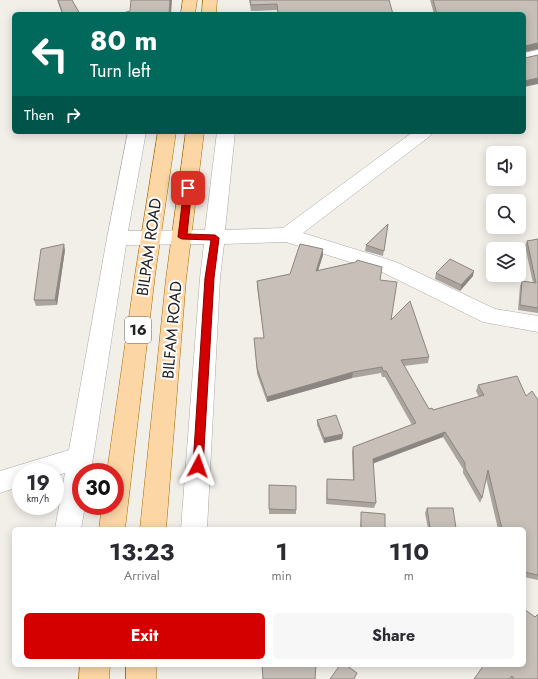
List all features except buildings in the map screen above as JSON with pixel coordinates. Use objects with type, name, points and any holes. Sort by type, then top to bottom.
[{"type":"main road","points":[[188,12],[190,0]]},
{"type":"main road","points":[[209,12],[210,0]]},
{"type":"main road","name":"BILPAM ROAD","points":[[112,527],[151,237],[167,134]]},
{"type":"main road","name":"BILFAM ROAD","points":[[153,527],[176,278],[195,134]]},
{"type":"main road","points":[[94,679],[95,667]]},
{"type":"main road","points":[[141,667],[141,679]]},
{"type":"street","points":[[526,58],[538,55]]},
{"type":"street","points":[[68,527],[112,275],[117,238],[137,134]]},
{"type":"street","points":[[194,527],[210,278],[226,134]]},
{"type":"street","points":[[287,235],[421,134]]},
{"type":"street","points":[[117,238],[215,238],[287,235],[389,267],[491,316],[538,324]]},
{"type":"street","points":[[64,463],[81,458]]},
{"type":"street","points":[[0,482],[12,478]]},
{"type":"route","points":[[188,188],[182,237],[215,238],[210,278],[198,466]]}]
